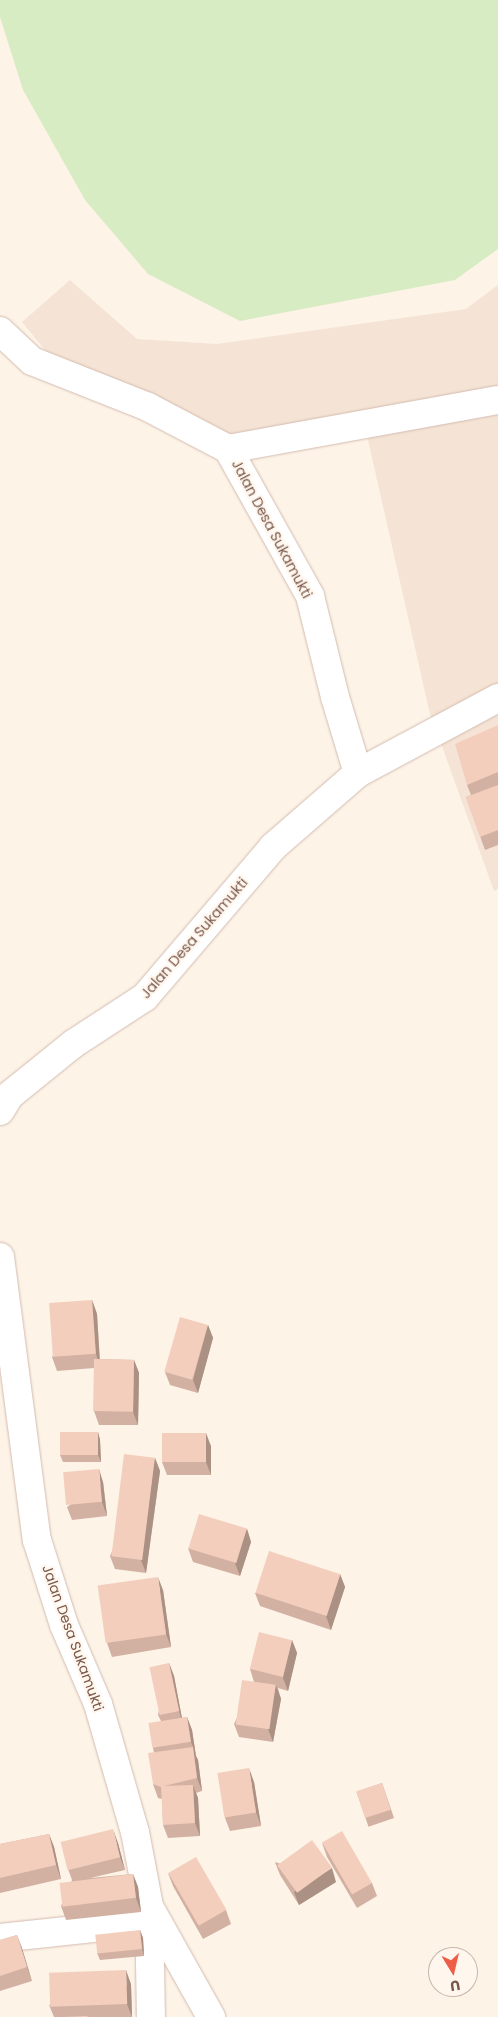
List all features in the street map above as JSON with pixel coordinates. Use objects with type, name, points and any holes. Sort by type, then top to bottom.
[{"type":"street","name":"Jalan Desa Sukamukti","points":[[0,331],[32,361],[148,407],[228,449],[310,596],[335,697],[358,774]]},
{"type":"street","points":[[228,449],[498,400]]},
{"type":"street","name":"Jalan Desa Sukamukti","points":[[0,1111],[10,1095],[73,1044],[145,997],[273,847],[358,774],[498,698]]},
{"type":"street","name":"Jalan Desa Sukamukti","points":[[0,1258],[10,1414],[37,1540],[64,1625],[98,1704],[135,1832],[149,1914],[151,2017]]},
{"type":"street","points":[[0,1938],[149,1914],[211,2017]]},
{"type":"shaded area","points":[[70,280],[137,339],[217,344],[466,309],[498,285],[498,889],[494,891],[429,710],[366,431],[186,441],[67,377],[22,322]]},
{"type":"green space","points":[[0,0],[498,0],[498,249],[455,280],[240,321],[148,274],[85,200],[23,90],[0,17]]},
{"type":"building","points":[[498,725],[498,772],[467,785],[455,744]]},
{"type":"building","points":[[498,785],[498,830],[480,837],[466,797]]},
{"type":"building","points":[[92,1300],[96,1354],[53,1357],[49,1303]]},
{"type":"building","points":[[180,1317],[208,1325],[192,1380],[164,1372]]},
{"type":"building","points":[[94,1359],[134,1360],[133,1412],[93,1411]]},
{"type":"building","points":[[60,1432],[98,1432],[98,1455],[60,1455]]},
{"type":"building","points":[[162,1433],[206,1433],[206,1462],[162,1462]]},
{"type":"building","points":[[124,1454],[155,1458],[142,1560],[111,1556]]},
{"type":"building","points":[[99,1469],[102,1502],[66,1505],[63,1472]]},
{"type":"building","points":[[199,1514],[247,1529],[236,1563],[188,1548]]},
{"type":"building","points":[[269,1551],[340,1574],[327,1616],[255,1593]]},
{"type":"building","points":[[158,1577],[166,1634],[106,1643],[98,1585]]},
{"type":"building","points":[[259,1632],[292,1640],[283,1677],[250,1669]]},
{"type":"building","points":[[169,1663],[179,1711],[160,1715],[149,1667]]},
{"type":"building","points":[[242,1680],[276,1685],[269,1729],[236,1725]]},
{"type":"building","points":[[187,1717],[191,1742],[152,1748],[148,1723]]},
{"type":"building","points":[[193,1747],[197,1778],[164,1786],[193,1785],[195,1823],[163,1825],[161,1787],[153,1784],[148,1753]]},
{"type":"building","points":[[249,1768],[256,1812],[224,1817],[217,1773]]},
{"type":"building","points":[[382,1783],[391,1810],[365,1818],[356,1791]]},
{"type":"building","points":[[113,1829],[120,1857],[68,1870],[61,1842]]},
{"type":"building","points":[[342,1831],[372,1883],[352,1894],[322,1842]]},
{"type":"building","points":[[49,1834],[56,1865],[0,1878],[0,1844]]},
{"type":"building","points":[[312,1840],[332,1868],[297,1893],[277,1865]]},
{"type":"building","points":[[196,1857],[226,1910],[199,1926],[168,1873]]},
{"type":"building","points":[[133,1874],[136,1898],[62,1907],[60,1883]]},
{"type":"building","points":[[140,1930],[142,1949],[97,1954],[95,1935]]},
{"type":"building","points":[[17,1935],[27,1967],[0,1976],[0,1940]]},
{"type":"building","points":[[126,1970],[127,2004],[50,2007],[49,1973]]}]
